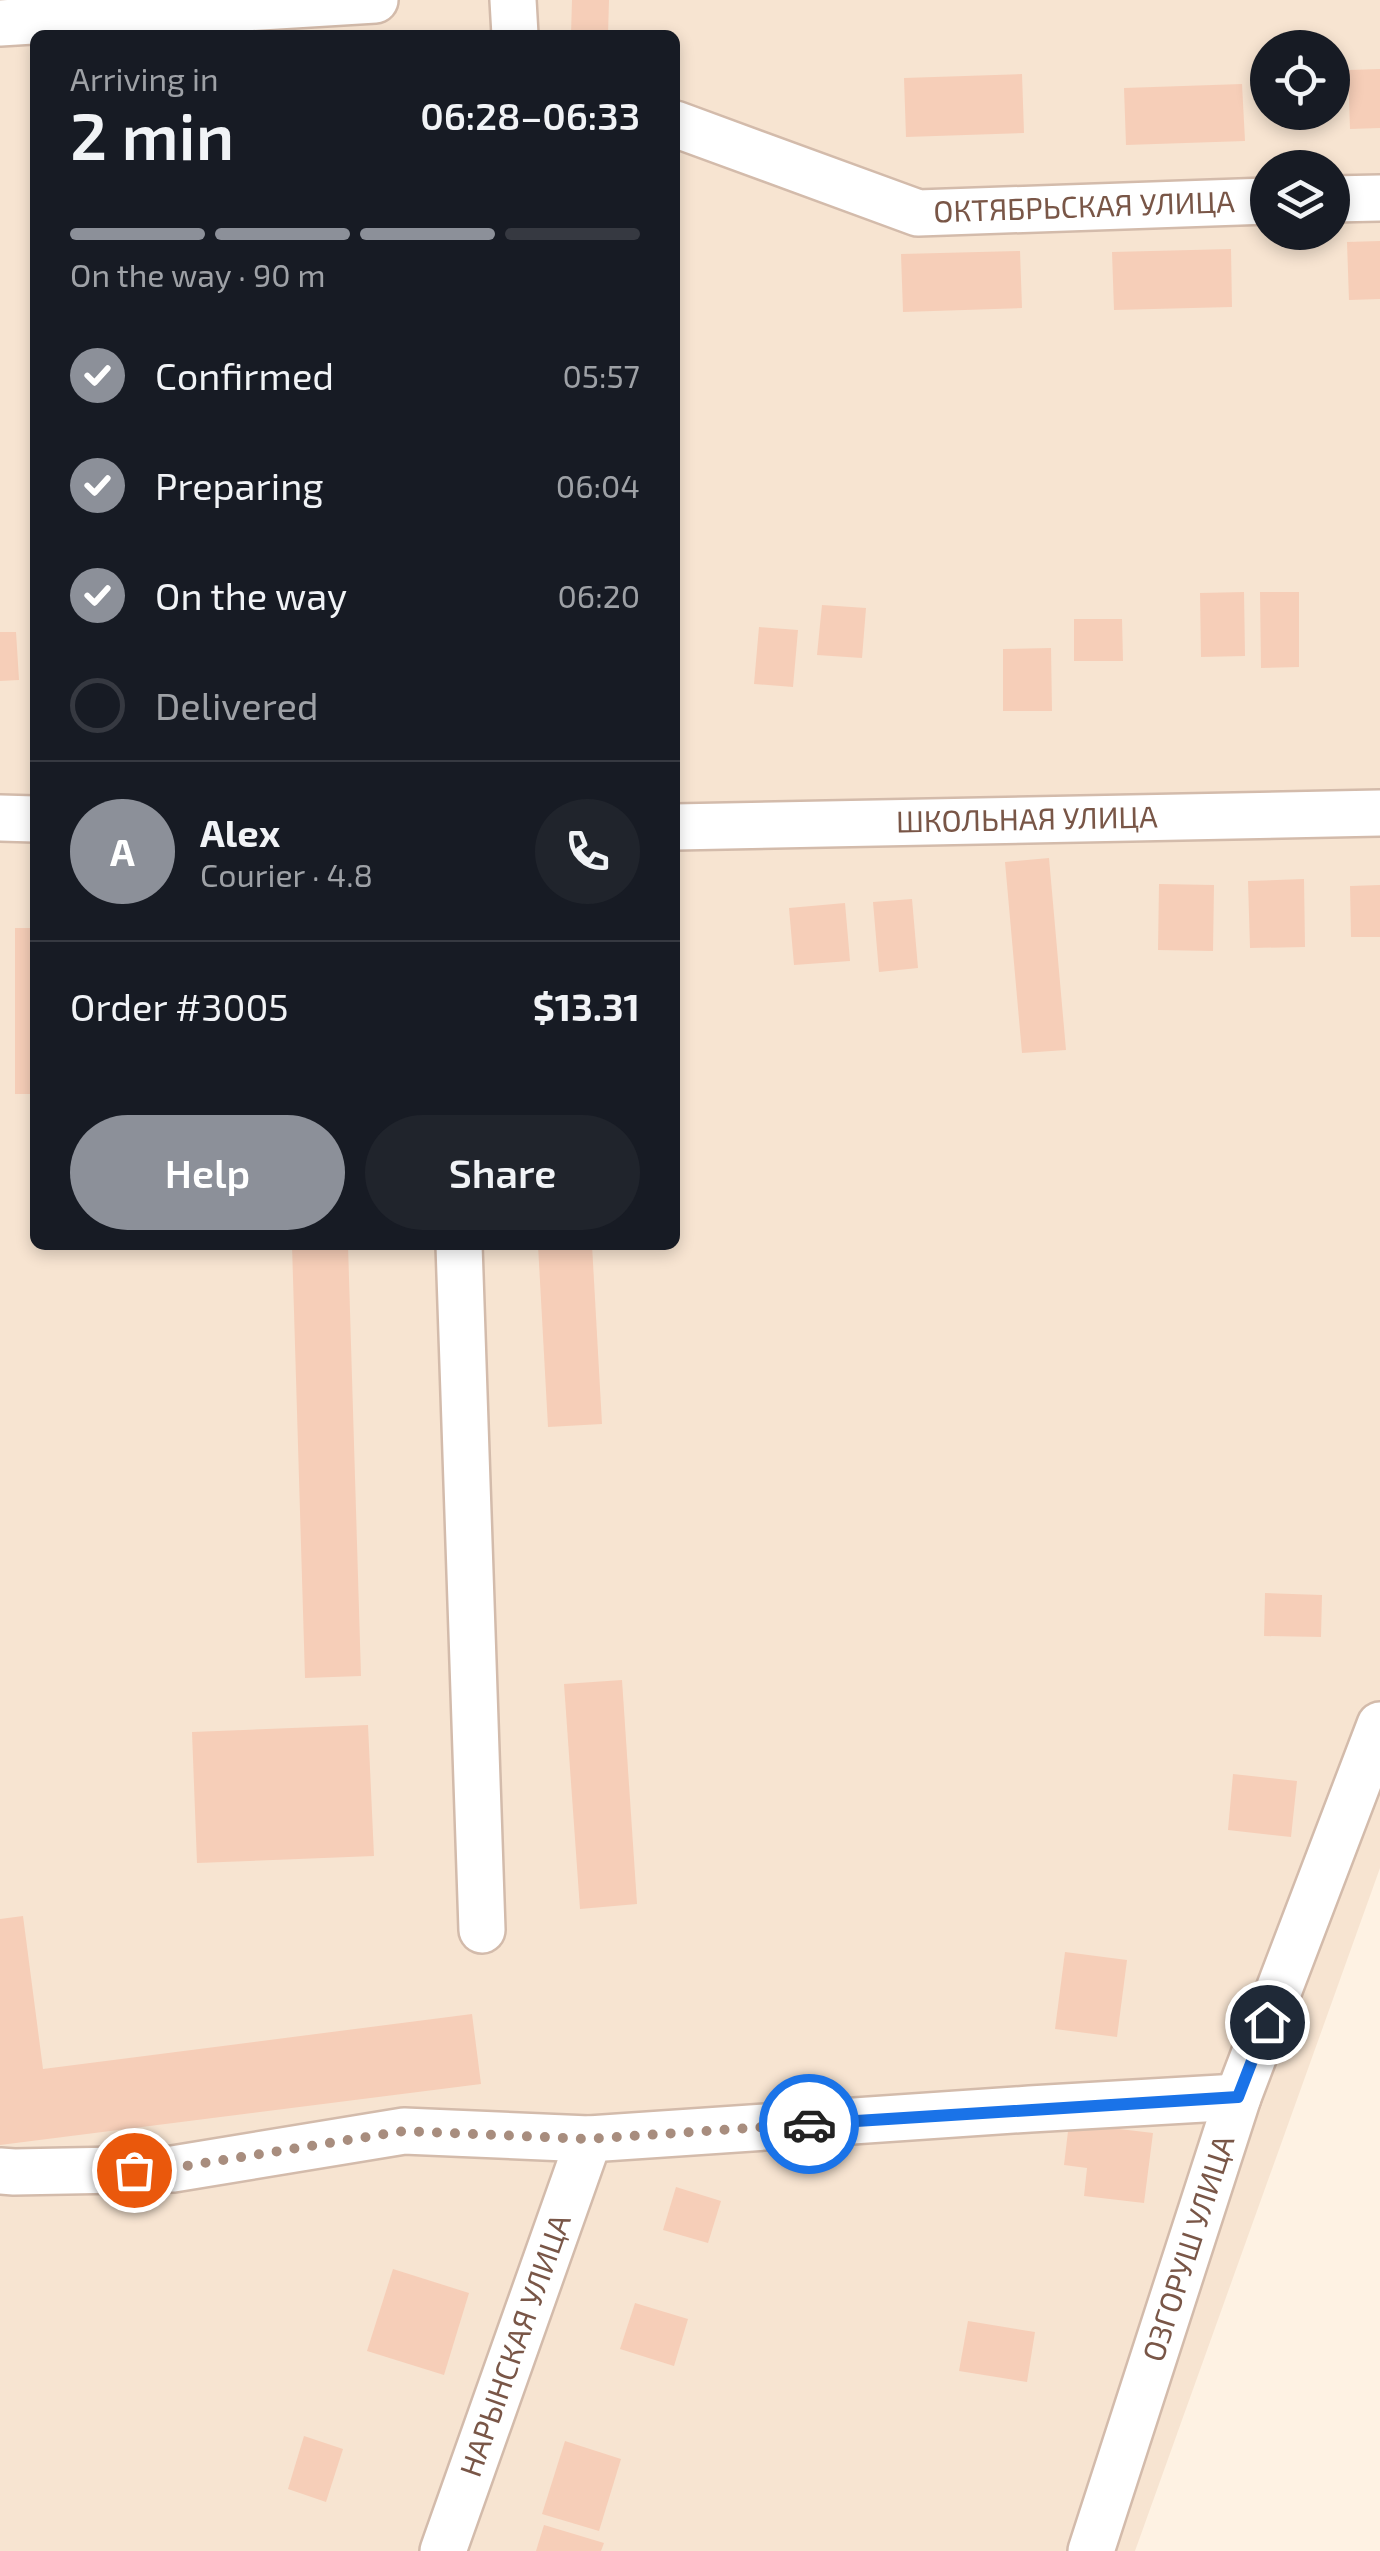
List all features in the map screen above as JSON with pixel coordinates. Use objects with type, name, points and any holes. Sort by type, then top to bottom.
[{"type":"street","points":[[0,23],[375,0]]},
{"type":"street","points":[[513,0],[515,30]]},
{"type":"street","name":"ОКТЯБРЬСКАЯ УЛИЦА","points":[[680,126],[918,213],[1250,203]]},
{"type":"street","points":[[1350,199],[1380,198]]},
{"type":"street","name":"ШКОЛЬНАЯ УЛИЦА","points":[[680,827],[1380,813]]},
{"type":"street","points":[[0,818],[30,819]]},
{"type":"street","points":[[459,1250],[482,1930]]},
{"type":"street","name":"ОЗГОРУШ УЛИЦА","points":[[1091,2551],[1238,2097],[1380,1724]]},
{"type":"street","points":[[0,2170],[173,2168],[404,2131],[588,2139],[1238,2097]]},
{"type":"street","name":"НАРЫНСКАЯ УЛИЦА","points":[[444,2551],[588,2139]]},
{"type":"shaded area","points":[[0,0],[1380,0],[1380,1868],[1135,2551],[0,2551]]},
{"type":"building","points":[[572,0],[609,0],[608,30],[571,30]]},
{"type":"building","points":[[1380,69],[1380,128],[1350,129],[1350,70]]},
{"type":"building","points":[[1022,74],[1024,133],[906,137],[904,78]]},
{"type":"building","points":[[1242,84],[1245,141],[1126,145],[1124,88]]},
{"type":"building","points":[[1380,241],[1380,299],[1349,300],[1350,242]]},
{"type":"building","points":[[1231,249],[1232,307],[1114,310],[1112,252]]},
{"type":"building","points":[[1020,251],[1022,308],[903,312],[901,254]]},
{"type":"building","points":[[1244,592],[1245,656],[1201,657],[1200,593]]},
{"type":"building","points":[[1260,592],[1299,592],[1299,667],[1261,668]]},
{"type":"building","points":[[822,605],[866,608],[862,658],[817,655]]},
{"type":"building","points":[[1074,619],[1122,619],[1123,661],[1074,661]]},
{"type":"building","points":[[759,627],[798,630],[793,687],[754,684]]},
{"type":"building","points":[[0,632],[16,632],[19,680],[0,681]]},
{"type":"building","points":[[1051,648],[1052,711],[1003,711],[1003,649]]},
{"type":"building","points":[[1049,858],[1066,1050],[1022,1053],[1005,862]]},
{"type":"building","points":[[1304,879],[1305,947],[1250,948],[1248,881]]},
{"type":"building","points":[[1159,884],[1214,885],[1213,951],[1158,950]]},
{"type":"building","points":[[1380,885],[1380,937],[1351,937],[1350,886]]},
{"type":"building","points":[[912,899],[918,968],[879,972],[873,902]]},
{"type":"building","points":[[845,903],[850,961],[794,965],[789,908]]},
{"type":"building","points":[[15,928],[30,928],[30,1094],[15,1094]]},
{"type":"building","points":[[292,1250],[348,1250],[361,1676],[305,1678]]},
{"type":"building","points":[[538,1250],[592,1250],[602,1424],[548,1427]]},
{"type":"building","points":[[1265,1593],[1322,1595],[1321,1637],[1264,1636]]},
{"type":"building","points":[[622,1680],[637,1904],[580,1909],[564,1684]]},
{"type":"building","points":[[368,1725],[374,1856],[197,1863],[192,1732]]},
{"type":"building","points":[[1233,1774],[1297,1781],[1291,1837],[1228,1830]]},
{"type":"building","points":[[23,1916],[43,2069],[472,2014],[481,2084],[0,2145],[0,1919]]},
{"type":"building","points":[[1065,1952],[1127,1960],[1117,2037],[1055,2029]]},
{"type":"building","points":[[1069,2123],[1153,2133],[1144,2203],[1084,2196],[1087,2168],[1064,2165]]},
{"type":"building","points":[[676,2187],[721,2201],[708,2243],[663,2230]]},
{"type":"building","points":[[393,2269],[469,2293],[444,2375],[367,2351]]},
{"type":"building","points":[[635,2303],[688,2319],[674,2366],[620,2349]]},
{"type":"building","points":[[968,2321],[1035,2332],[1027,2382],[959,2371]]},
{"type":"building","points":[[304,2436],[343,2449],[326,2502],[288,2489]]},
{"type":"building","points":[[565,2441],[621,2459],[599,2531],[542,2514]]},
{"type":"building","points":[[544,2525],[604,2543],[601,2551],[536,2551]]},
{"type":"way so far","points":[[134,2170],[173,2168],[404,2131],[588,2139],[809,2124]]},
{"type":"route","points":[[809,2124],[1238,2097],[1267,2022]]}]
